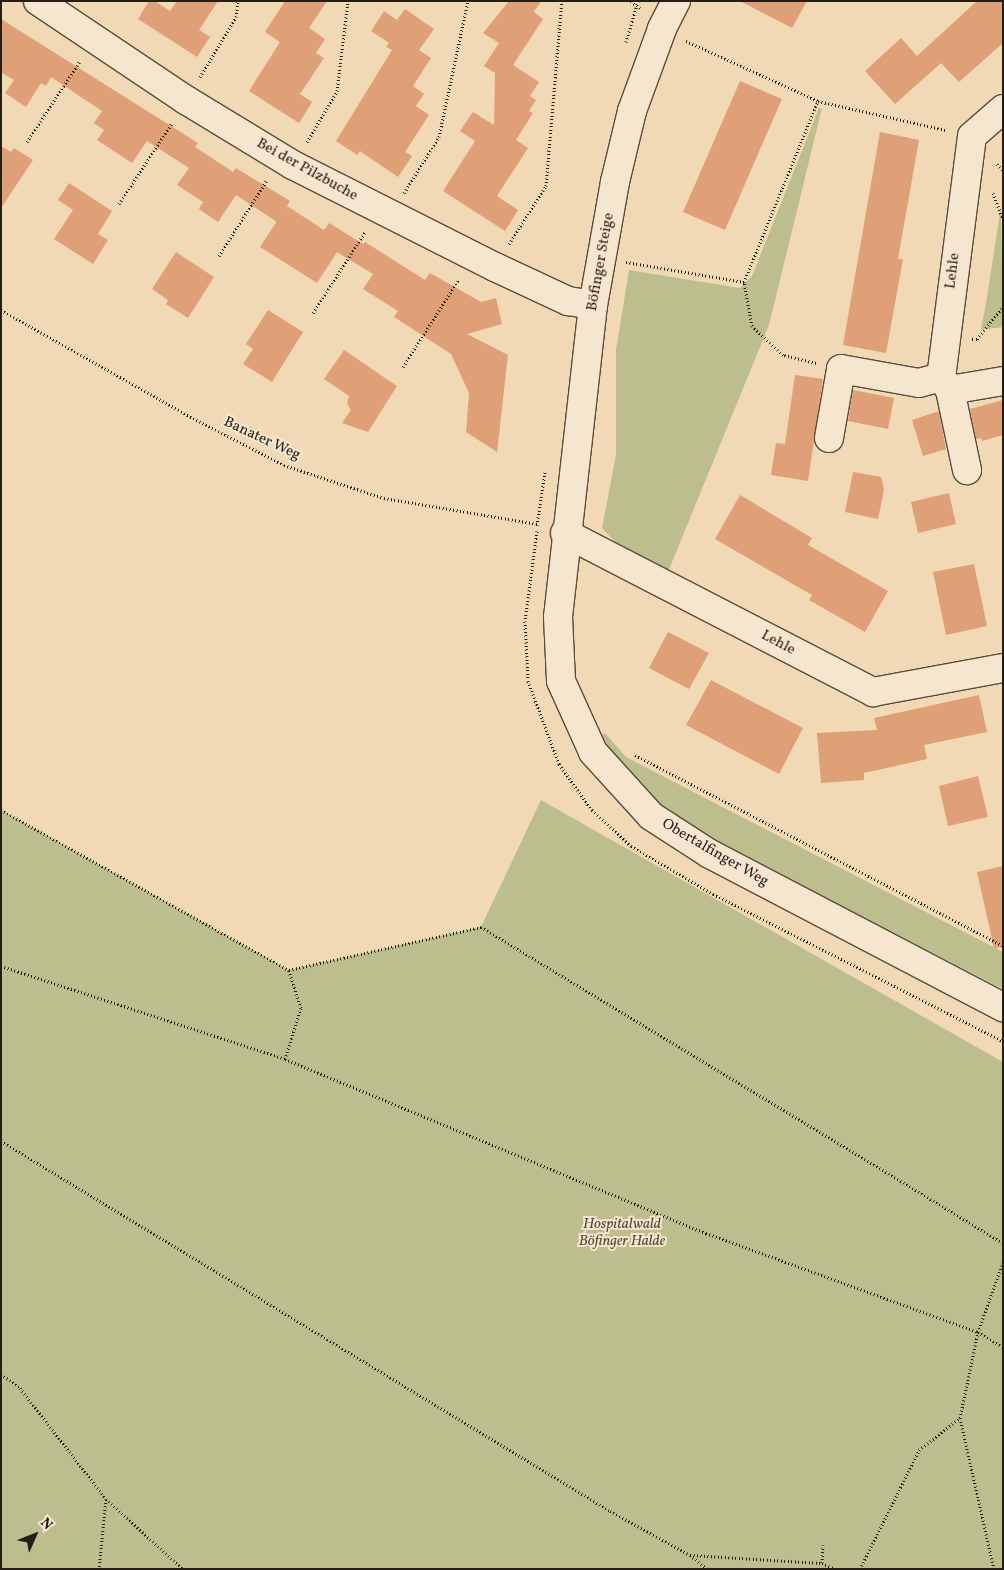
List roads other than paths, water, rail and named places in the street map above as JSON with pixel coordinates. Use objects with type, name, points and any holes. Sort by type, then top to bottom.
[{"type":"street","name":"Bei der Pilzbuche","points":[[38,1],[186,100],[287,161],[568,301],[593,305]]},
{"type":"street","name":"Böfinger Steige","points":[[565,533],[593,305],[615,182],[632,111],[662,29],[676,1]]},
{"type":"street","name":"Lehle","points":[[967,472],[946,384],[972,136],[1003,109]]},
{"type":"street","points":[[829,438],[841,369],[919,383],[946,384],[1003,381]]},
{"type":"street","name":"Lehle","points":[[565,533],[873,692],[1003,668]]},
{"type":"street","name":"Obertalfinger Weg","points":[[565,533],[558,617],[561,681],[593,752],[651,816],[710,854],[1003,1007]]},
{"type":"park label","name":"Hospitalwald Böfinger Halde","points":[[622,1232]]}]
